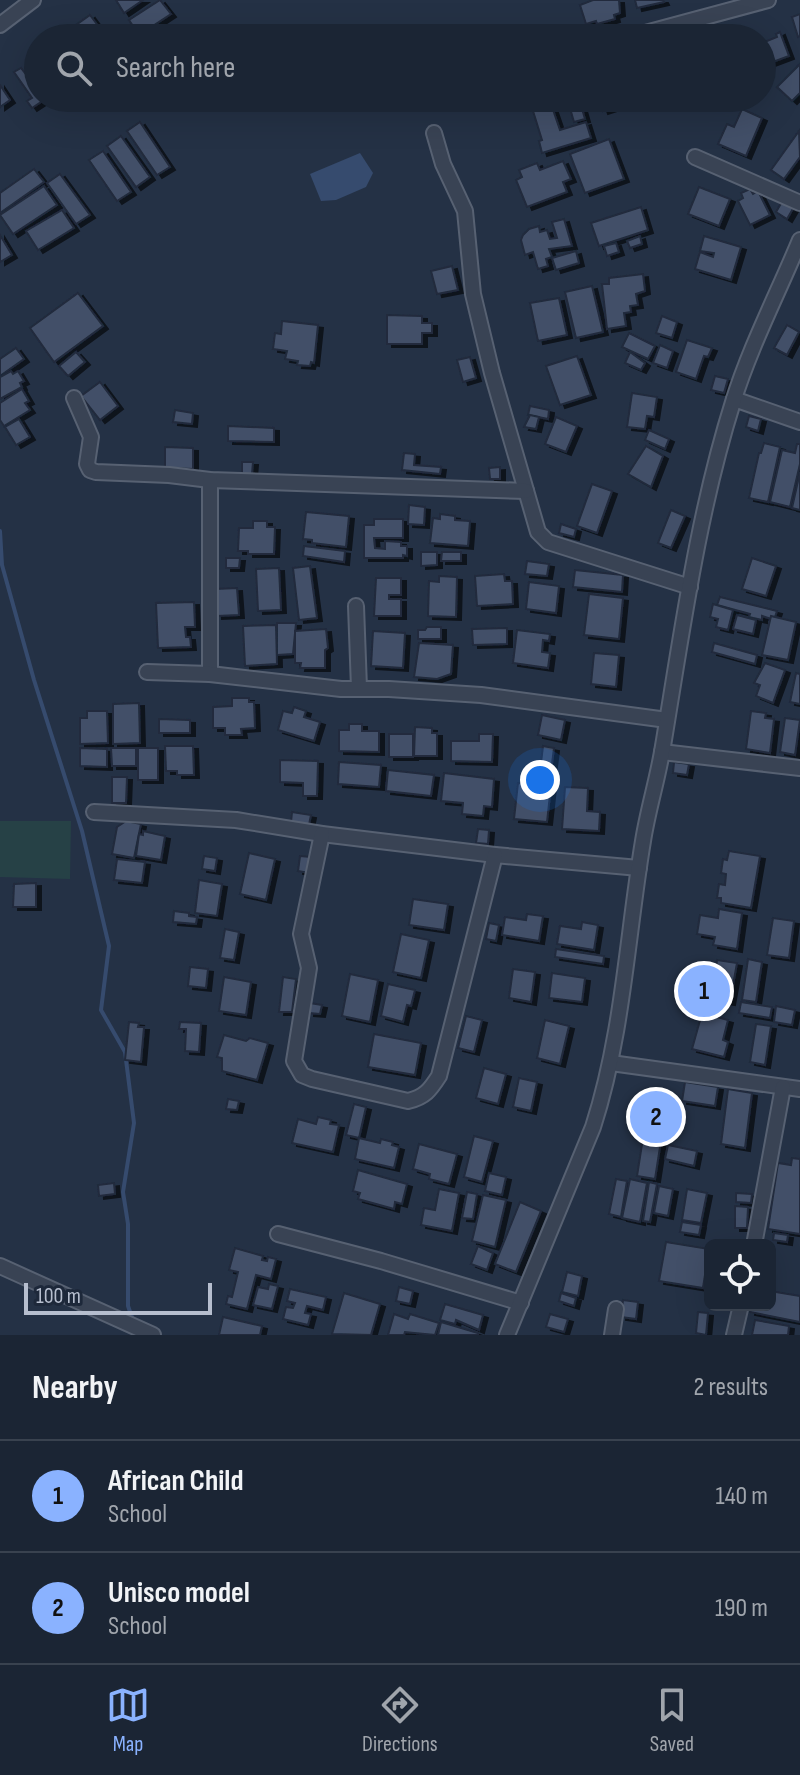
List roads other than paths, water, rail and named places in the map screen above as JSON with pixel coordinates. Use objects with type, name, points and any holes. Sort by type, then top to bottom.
[{"type":"street","points":[[0,25],[33,0]]},
{"type":"street","points":[[679,24],[768,0]]},
{"type":"street","points":[[434,133],[443,164],[465,211],[473,294],[492,373],[538,532],[544,540],[690,587]]},
{"type":"street","points":[[695,157],[800,203]]},
{"type":"street","points":[[507,1335],[593,1127],[611,1063],[639,868],[690,587],[722,437],[734,399],[800,240]]},
{"type":"street","points":[[74,398],[91,437],[87,464],[90,470],[210,480],[526,491]]},
{"type":"street","points":[[734,399],[800,422]]},
{"type":"street","points":[[210,480],[210,674]]},
{"type":"street","points":[[356,606],[359,688]]},
{"type":"street","points":[[147,672],[210,674],[313,686],[522,699],[667,720]]},
{"type":"street","points":[[662,752],[800,768]]},
{"type":"street","points":[[94,812],[236,820],[495,855],[639,868]]},
{"type":"street","points":[[322,834],[301,934],[309,968],[294,1061],[302,1075],[312,1079],[408,1101],[428,1092],[439,1076],[495,855]]},
{"type":"street","points":[[611,1063],[800,1089]]},
{"type":"street","points":[[755,1239],[783,1087]]},
{"type":"street","points":[[278,1234],[521,1303]]},
{"type":"street","points":[[0,1266],[151,1334]]},
{"type":"street","points":[[612,1335],[616,1309]]},
{"type":"street","points":[[734,1335],[740,1311]]},
{"type":"water","points":[[360,153],[373,173],[366,187],[336,200],[321,201],[310,174]]},
{"type":"waterway","points":[[0,531],[2,565],[34,680],[82,831],[109,946],[101,1010],[125,1052],[134,1123],[123,1192],[128,1224],[128,1306],[134,1323]]},
{"type":"place","name":"African Child","points":[[704,991]]},
{"type":"place","name":"Unisco model","points":[[656,1117]]}]
